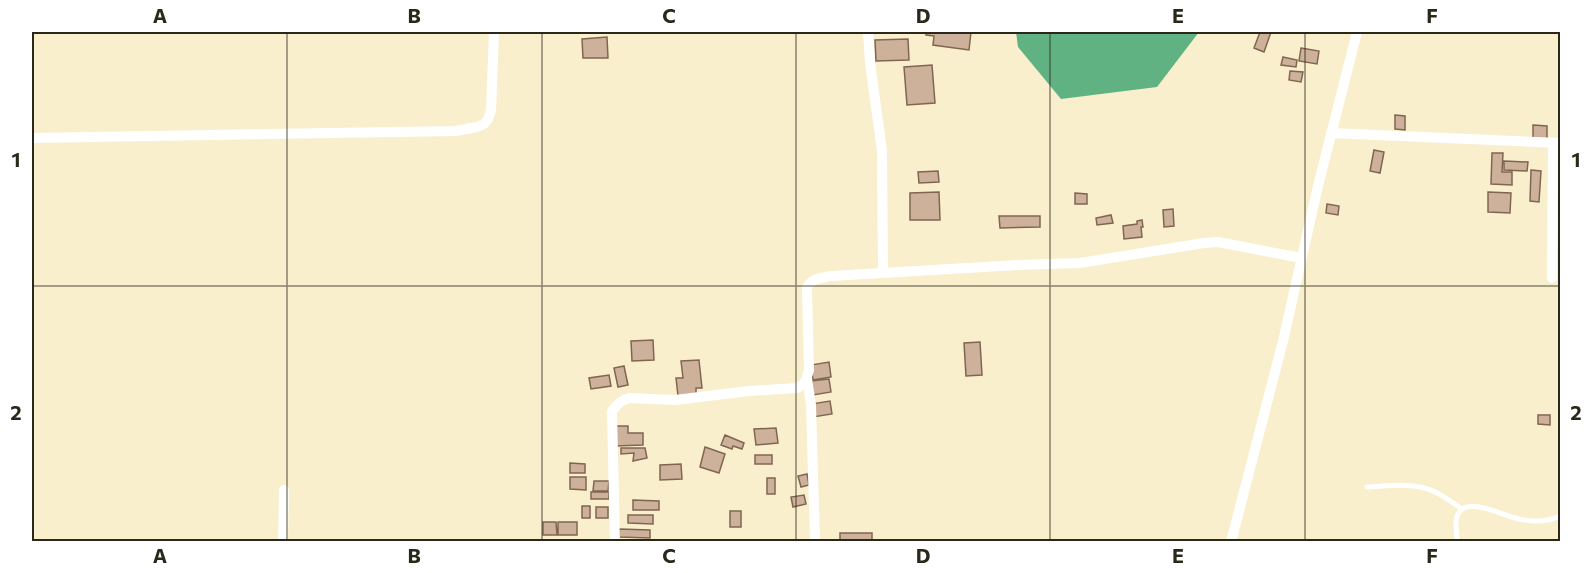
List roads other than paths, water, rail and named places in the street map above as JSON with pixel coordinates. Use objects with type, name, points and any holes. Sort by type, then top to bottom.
[{"type":"street","points":[[32,138],[456,131],[477,128],[484,124],[491,111],[494,32]]},
{"type":"street","points":[[868,32],[882,151],[883,273]]},
{"type":"street","points":[[1231,542],[1357,32]]},
{"type":"street","points":[[1331,133],[1557,143],[1552,278]]},
{"type":"street","points":[[815,542],[811,405],[807,379],[809,370],[807,297],[808,285],[814,279],[883,273],[1080,263],[1218,242],[1301,258]]},
{"type":"street","points":[[615,542],[612,411],[619,402],[630,398],[675,400],[788,389],[802,386],[807,379]]},
{"type":"street","points":[[283,542],[284,490]]},
{"type":"lane","points":[[1367,487],[1420,487],[1444,496],[1462,509]]},
{"type":"lane","points":[[1457,542],[1458,514],[1462,509],[1468,507],[1488,509],[1528,520],[1552,520],[1560,516]]}]
